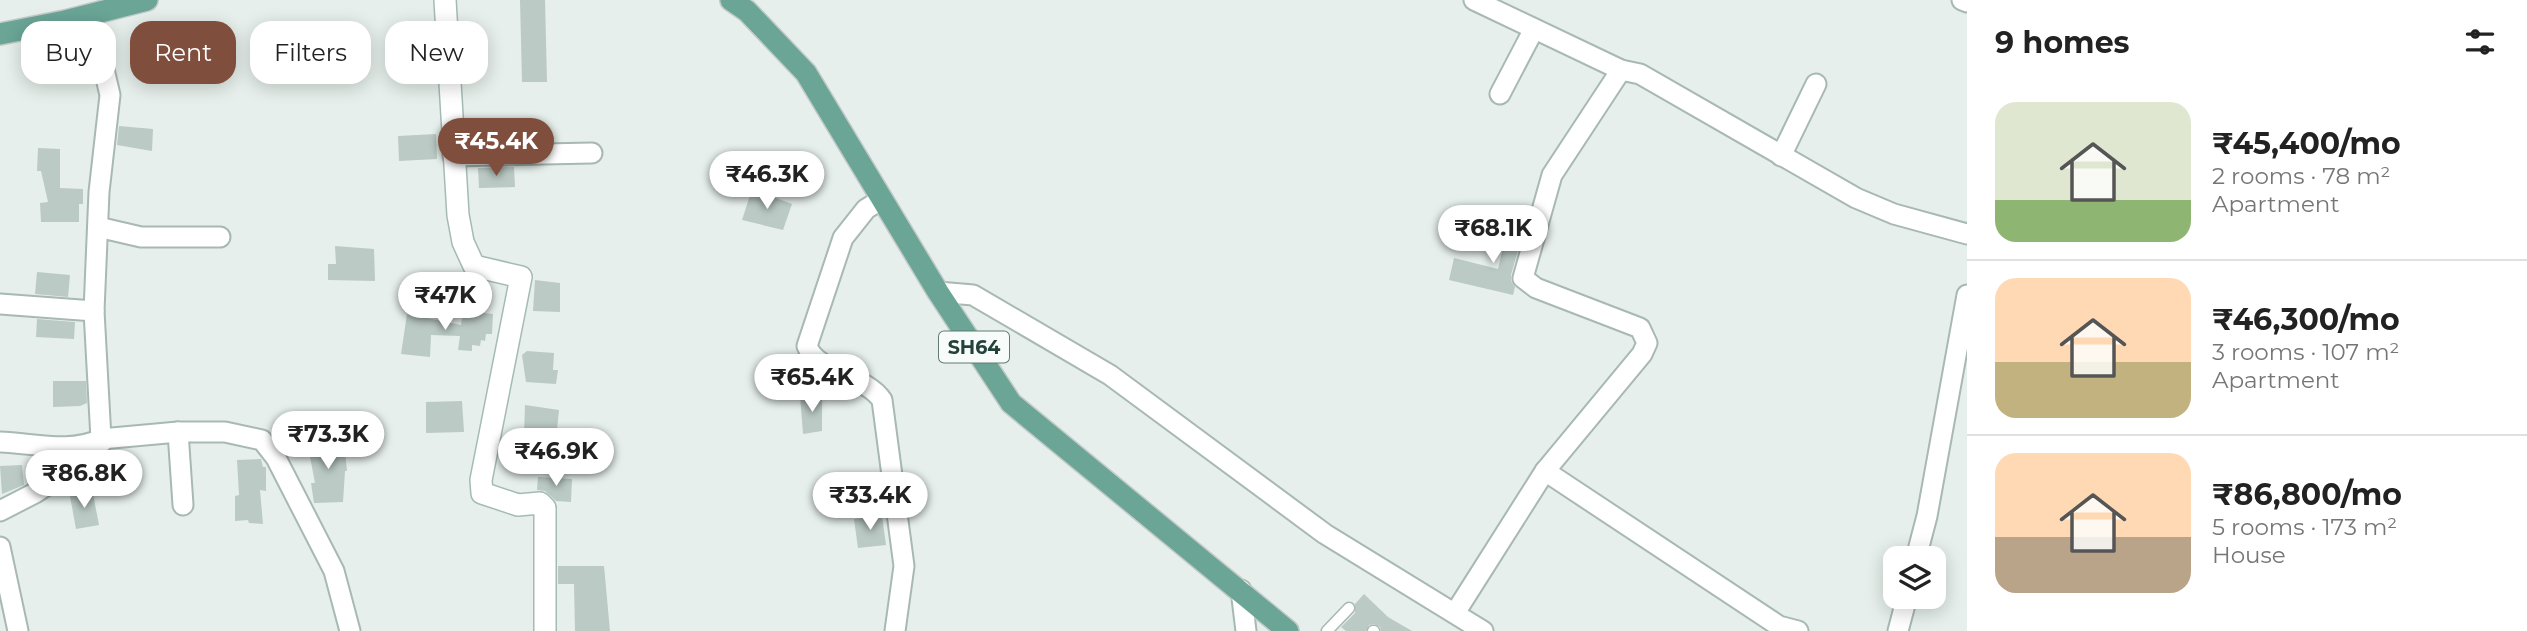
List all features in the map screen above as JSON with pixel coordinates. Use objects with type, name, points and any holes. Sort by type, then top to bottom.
[{"type":"main road","points":[[0,34],[147,0]]},
{"type":"main road","points":[[445,0],[453,156],[463,242],[474,266],[521,277],[481,480],[482,493],[518,505],[540,503],[545,508],[545,631]]},
{"type":"main road","name":"SH64","points":[[731,0],[747,11],[806,73],[938,292],[1011,402],[1288,631]]},
{"type":"street","points":[[1474,0],[1621,70],[1640,74],[1856,198],[1894,214],[1967,234]]},
{"type":"street","points":[[1962,0],[1967,2]]},
{"type":"street","points":[[0,511],[35,493],[78,465],[102,440],[94,311],[98,227],[110,94],[102,61],[85,16]]},
{"type":"street","points":[[1500,94],[1534,29]]},
{"type":"street","points":[[1455,613],[1545,471],[1642,354],[1647,343],[1640,327],[1536,288],[1523,278],[1552,175],[1621,70]]},
{"type":"street","points":[[1781,156],[1816,84]]},
{"type":"street","points":[[453,156],[592,153]]},
{"type":"street","points":[[882,199],[866,209],[843,238],[807,346],[814,359],[875,389],[882,400],[904,556],[895,631]]},
{"type":"street","points":[[98,227],[141,237],[220,237]]},
{"type":"street","points":[[938,292],[973,295],[1110,375],[1325,534],[1483,631]]},
{"type":"street","points":[[1919,546],[1967,295]]},
{"type":"street","points":[[0,304],[94,311]]},
{"type":"street","points":[[178,432],[183,505]]},
{"type":"street","points":[[0,442],[62,447],[178,432],[225,432],[262,440],[276,458],[334,571],[350,631]]},
{"type":"street","points":[[1545,471],[1779,626],[1798,631]]},
{"type":"street","points":[[0,547],[18,631]]},
{"type":"street","points":[[1241,590],[1246,631]]},
{"type":"street","points":[[1898,631],[1904,609]]},
{"type":"lane","points":[[1327,631],[1349,608]]},
{"type":"building","points":[[520,0],[545,0],[547,82],[522,82]]},
{"type":"building","points":[[119,126],[153,129],[152,151],[117,145]]},
{"type":"building","points":[[436,134],[437,159],[399,161],[398,136]]},
{"type":"building","points":[[38,148],[60,149],[60,188],[83,189],[83,204],[79,204],[79,222],[41,222],[40,203],[48,202],[41,171],[37,171]]},
{"type":"building","points":[[514,167],[515,187],[479,188],[478,168]]},
{"type":"building","points":[[752,189],[792,204],[783,230],[742,220]]},
{"type":"building","points":[[1510,218],[1526,222],[1511,275],[1515,287],[1513,295],[1449,280],[1454,258],[1498,269]]},
{"type":"building","points":[[335,246],[374,249],[375,281],[328,280],[328,264],[336,264]]},
{"type":"building","points":[[37,272],[70,275],[68,297],[35,294]]},
{"type":"building","points":[[535,280],[560,283],[560,312],[533,311]]},
{"type":"building","points":[[463,311],[493,314],[492,334],[486,334],[485,341],[481,340],[480,346],[472,345],[472,351],[458,350],[460,336],[431,335],[430,357],[401,354],[407,314],[461,325]]},
{"type":"building","points":[[37,319],[75,322],[74,339],[36,337]]},
{"type":"building","points":[[527,351],[554,353],[553,370],[558,370],[556,384],[526,382],[522,355]]},
{"type":"building","points":[[53,381],[86,381],[87,403],[80,406],[53,407]]},
{"type":"building","points":[[800,395],[822,396],[822,431],[803,434]]},
{"type":"building","points":[[462,401],[464,432],[426,433],[426,402]]},
{"type":"building","points":[[525,405],[559,410],[556,440],[524,436]]},
{"type":"building","points":[[307,441],[344,441],[347,471],[343,502],[314,503],[311,483],[315,483]]},
{"type":"building","points":[[261,459],[263,467],[266,467],[266,491],[260,490],[263,524],[249,523],[248,520],[235,521],[235,496],[239,495],[237,460]]},
{"type":"building","points":[[22,465],[24,485],[2,494],[0,466]]},
{"type":"building","points":[[538,477],[572,479],[571,502],[556,501],[545,491],[537,490]]},
{"type":"building","points":[[92,489],[99,525],[76,529],[70,496]]},
{"type":"building","points":[[882,516],[886,545],[858,548],[854,519]]},
{"type":"building","points":[[558,566],[604,566],[610,631],[575,631],[574,584],[558,584]]},
{"type":"building","points":[[1364,594],[1388,617],[1412,631],[1381,631],[1380,627],[1374,624],[1369,625],[1366,631],[1346,631],[1341,627],[1355,613],[1355,604]]}]
